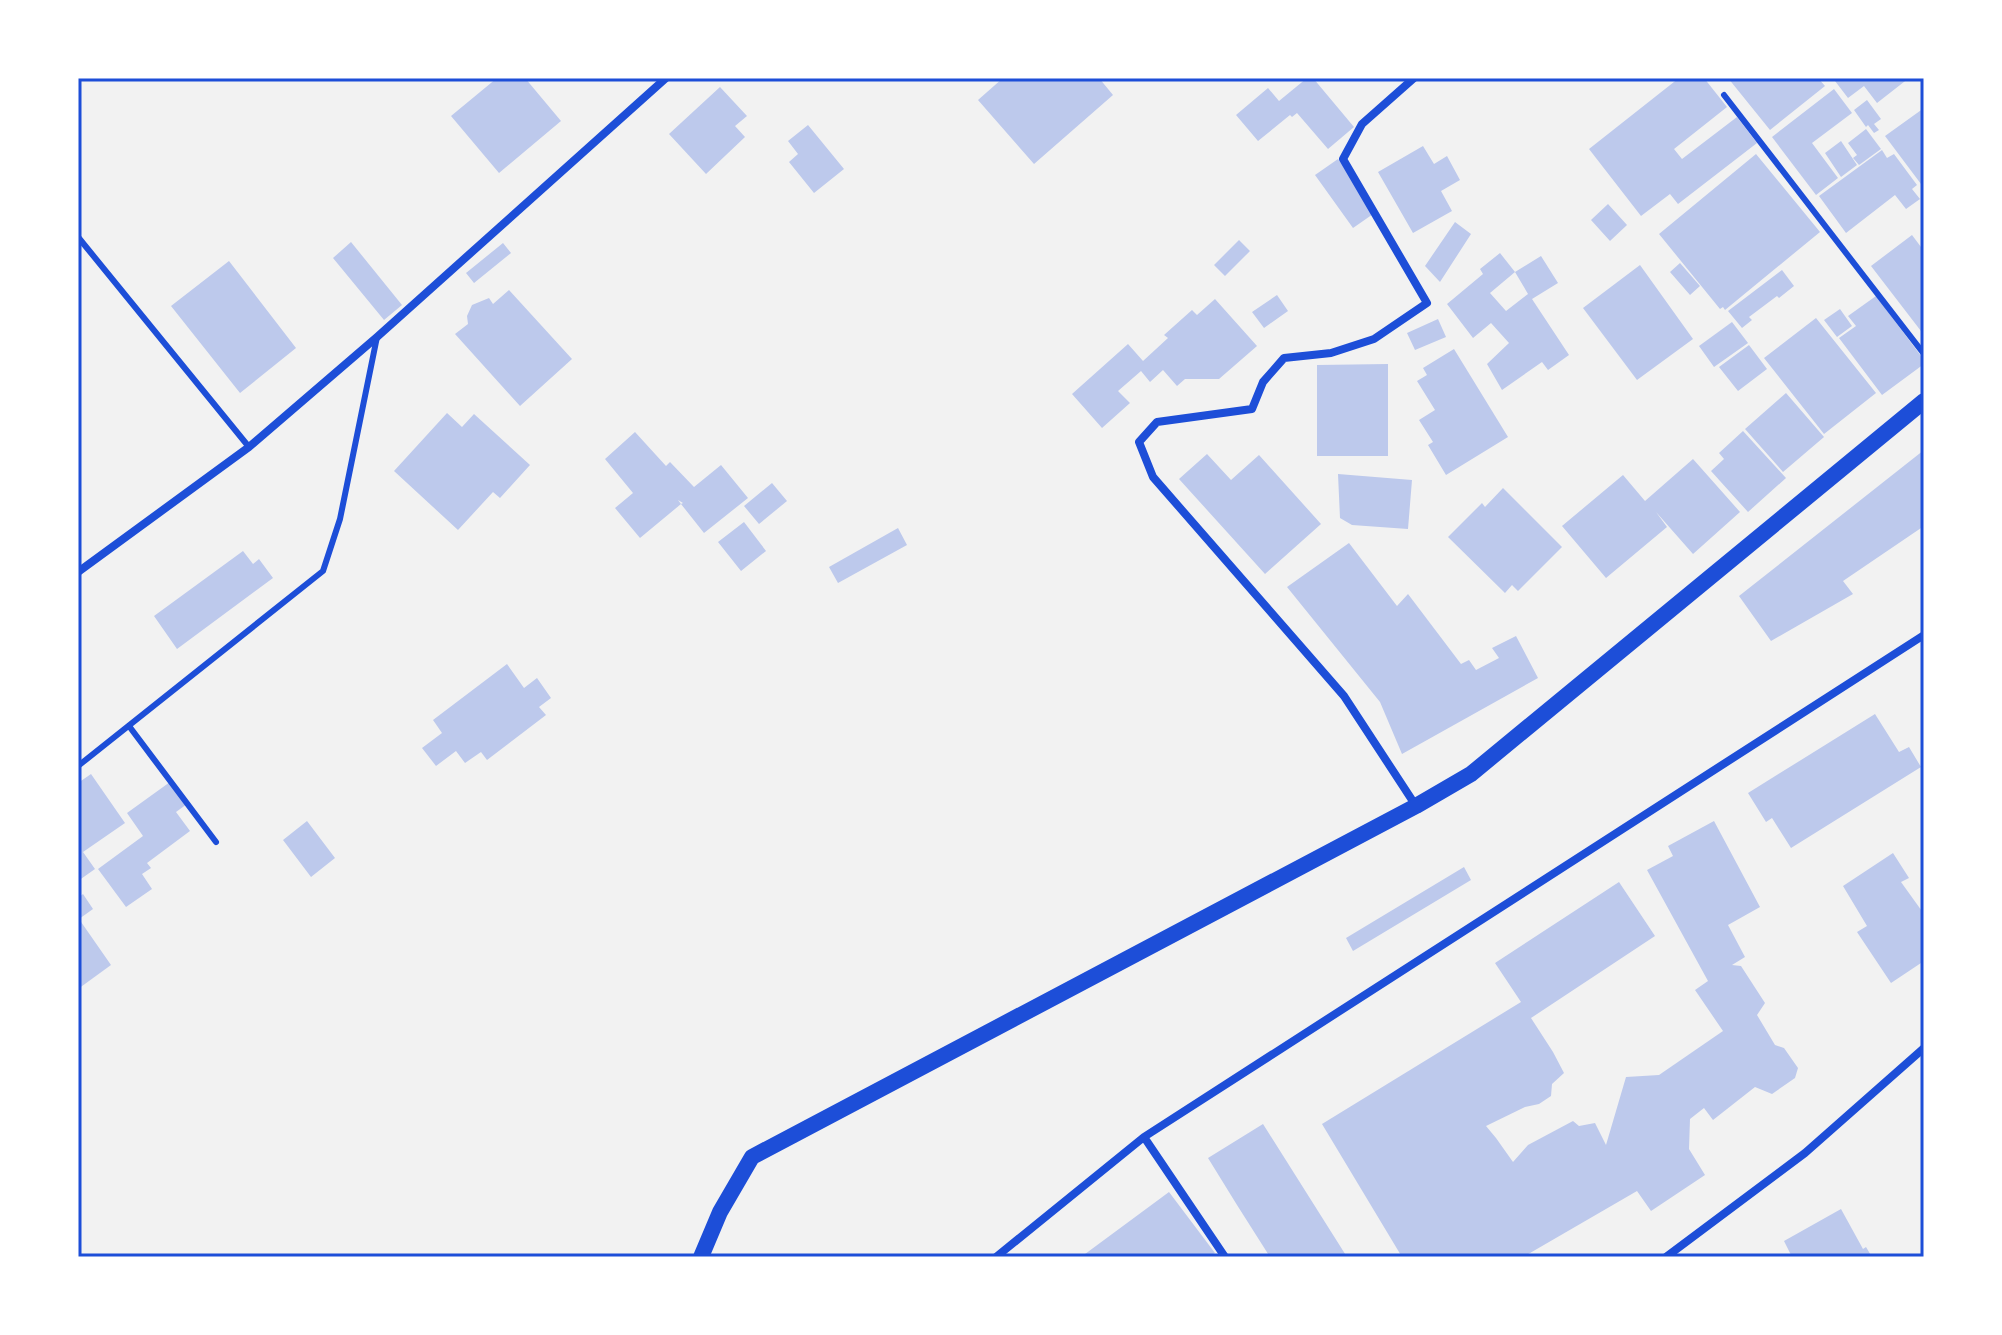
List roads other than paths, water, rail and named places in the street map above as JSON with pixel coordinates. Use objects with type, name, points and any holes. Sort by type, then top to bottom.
[{"type":"main road","points":[[701,1257],[720,1212],[752,1157],[1471,774],[1924,401]]},
{"type":"street","points":[[78,572],[249,447],[377,337],[666,78]]},
{"type":"street","points":[[1414,78],[1362,124],[1343,159],[1427,303],[1374,339],[1331,353],[1284,358],[1263,382],[1252,409],[1157,422],[1139,442],[1153,477],[1344,696],[1416,806]]},
{"type":"street","points":[[996,1257],[1144,1137],[1924,635]]},
{"type":"street","points":[[1666,1257],[1805,1153],[1924,1048]]},
{"type":"street","points":[[1144,1137],[1225,1257]]},
{"type":"lane","points":[[1724,95],[1924,354]]},
{"type":"lane","points":[[78,237],[249,447]]},
{"type":"lane","points":[[78,766],[323,571],[340,519],[377,337]]},
{"type":"lane","points":[[129,726],[216,842]]}]
